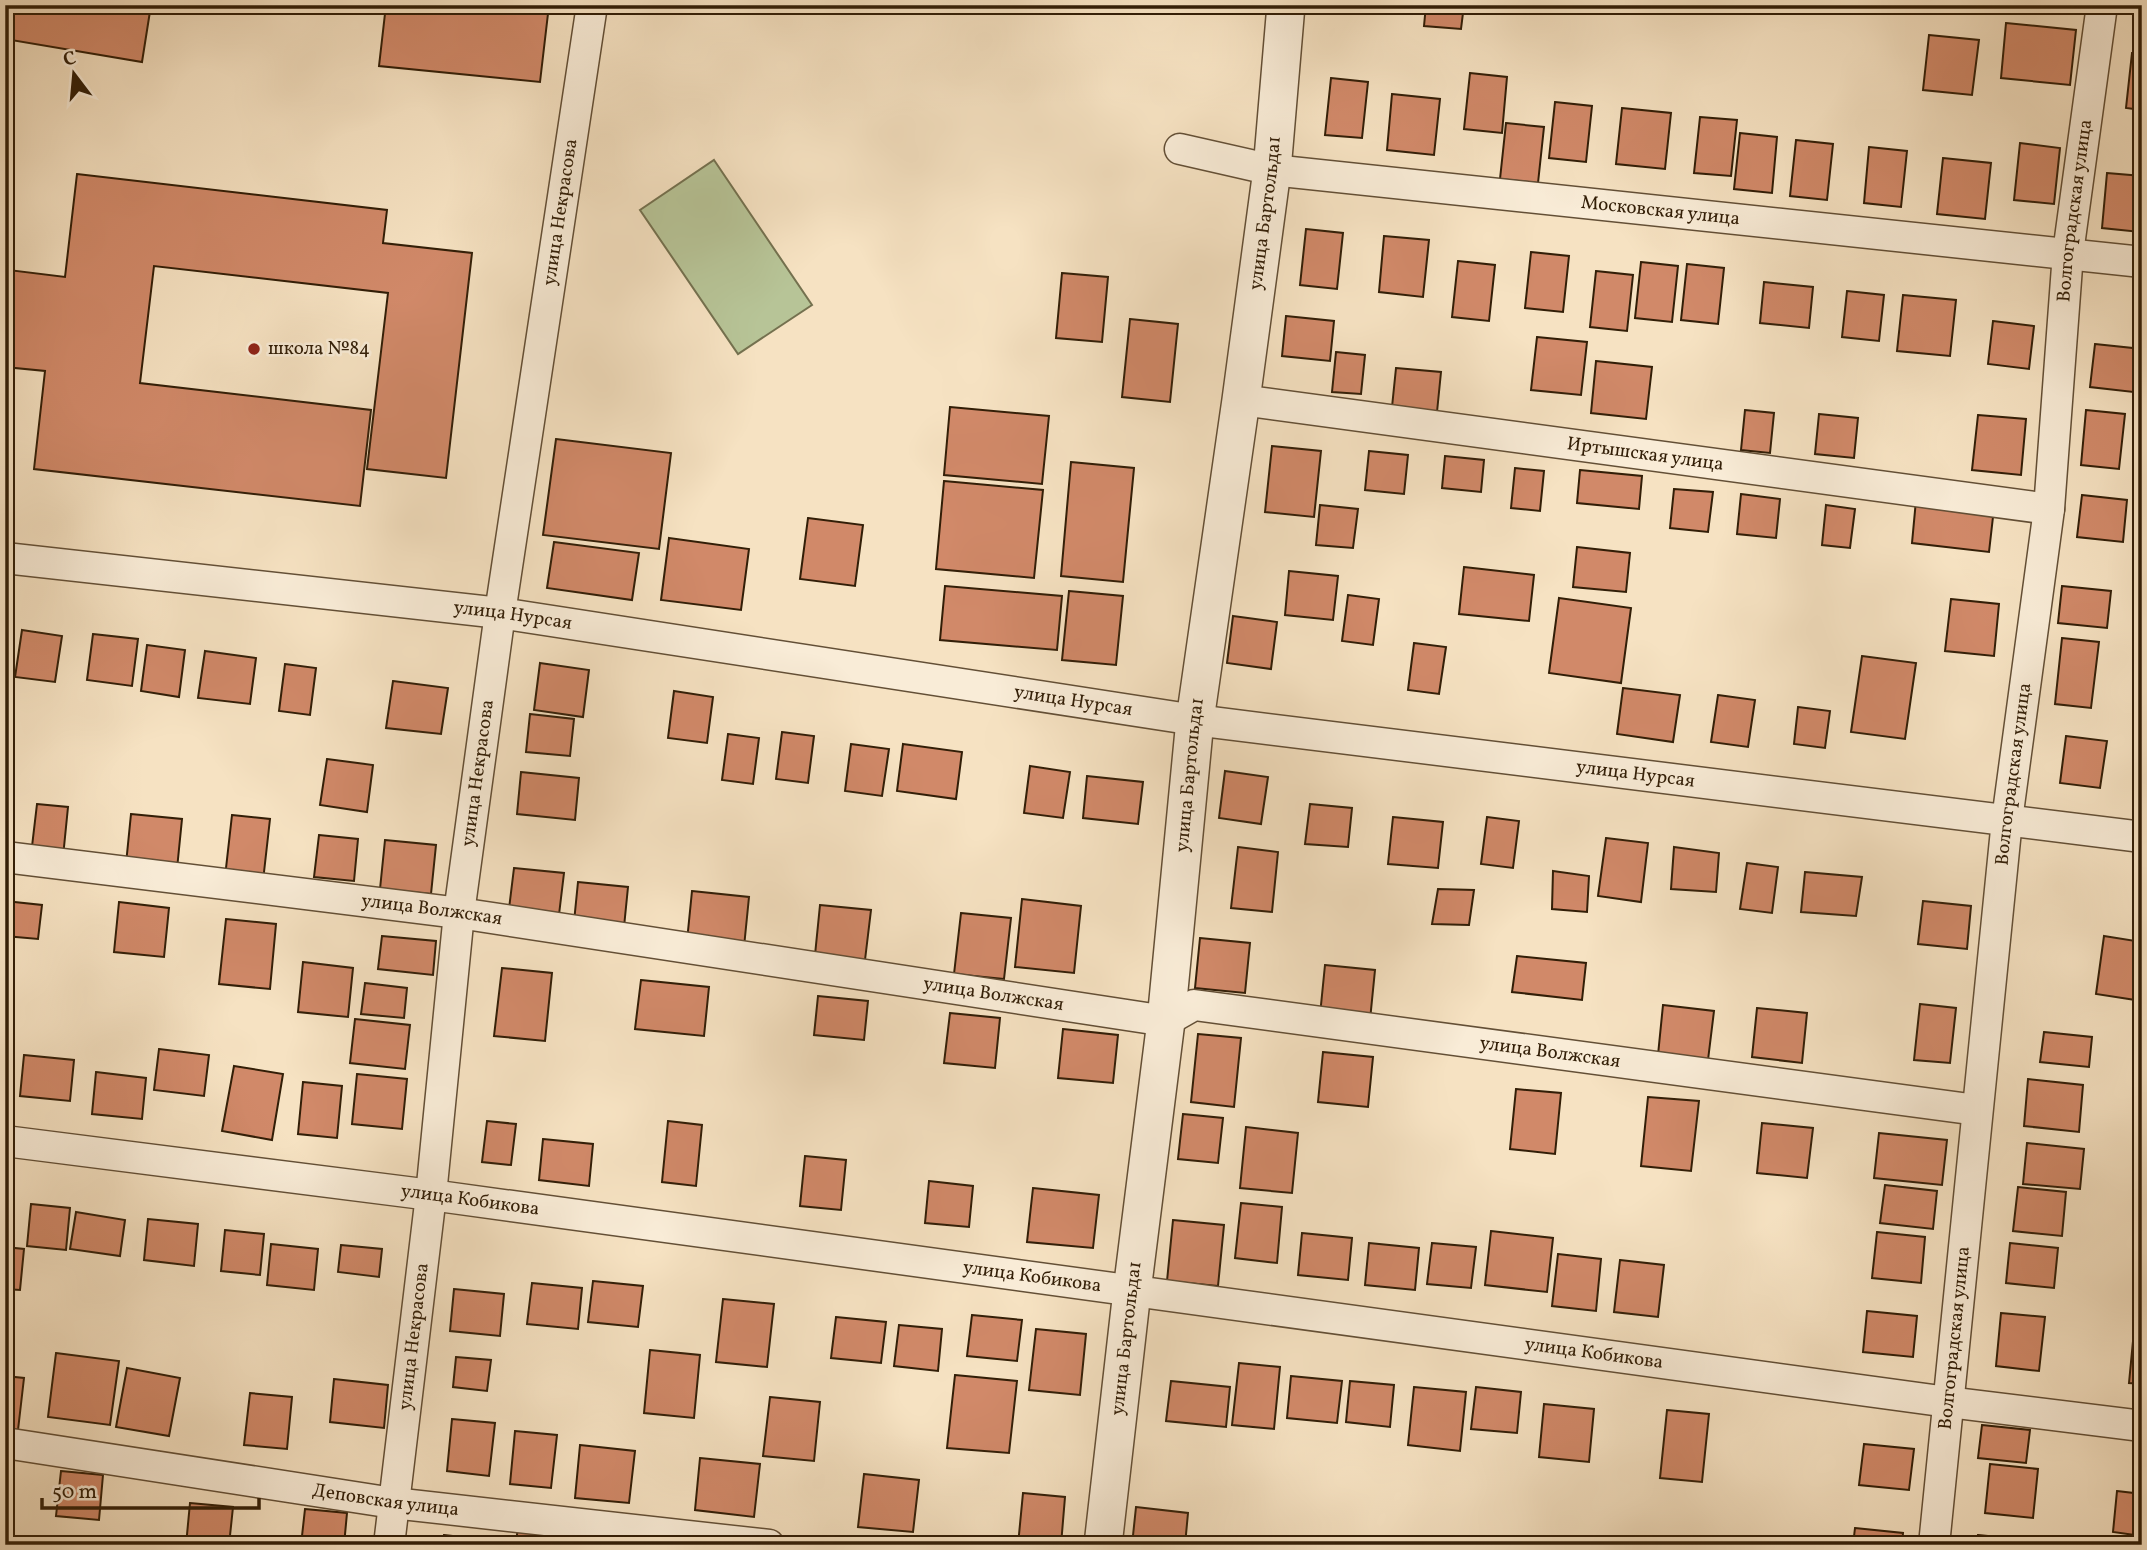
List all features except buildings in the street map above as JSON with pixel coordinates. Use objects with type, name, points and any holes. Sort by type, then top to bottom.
[{"type":"street","name":"улица Некрасова","points":[[389,1545],[431,1195],[459,913],[500,613],[592,5]]},
{"type":"street","name":"улица Бартольда1","points":[[1103,1545],[1166,1021],[1195,720],[1272,170],[1286,5]]},
{"type":"street","name":"Волгоградская улица","points":[[1934,1545],[2007,820],[2049,509],[2068,253],[2102,5]]},
{"type":"street","name":"Московская улица","points":[[1180,149],[1272,170],[2142,262]]},
{"type":"street","name":"Иртышская улица","points":[[1241,400],[2049,509]]},
{"type":"street","name":"улица Нурсая","points":[[5,558],[500,613],[1195,720],[2142,838]]},
{"type":"street","name":"улица Волжская","points":[[5,857],[459,913],[1166,1021],[1194,1005],[1977,1110]]},
{"type":"street","name":"улица Кобикова","points":[[5,1141],[431,1195],[1948,1402],[2142,1426]]},
{"type":"street","name":"Деповская улица","points":[[5,1443],[393,1503],[769,1545]]},
{"type":"green space","points":[[714,160],[812,305],[738,354],[640,210]]},
{"type":"place","name":"школа №84","points":[[254,349]]}]
